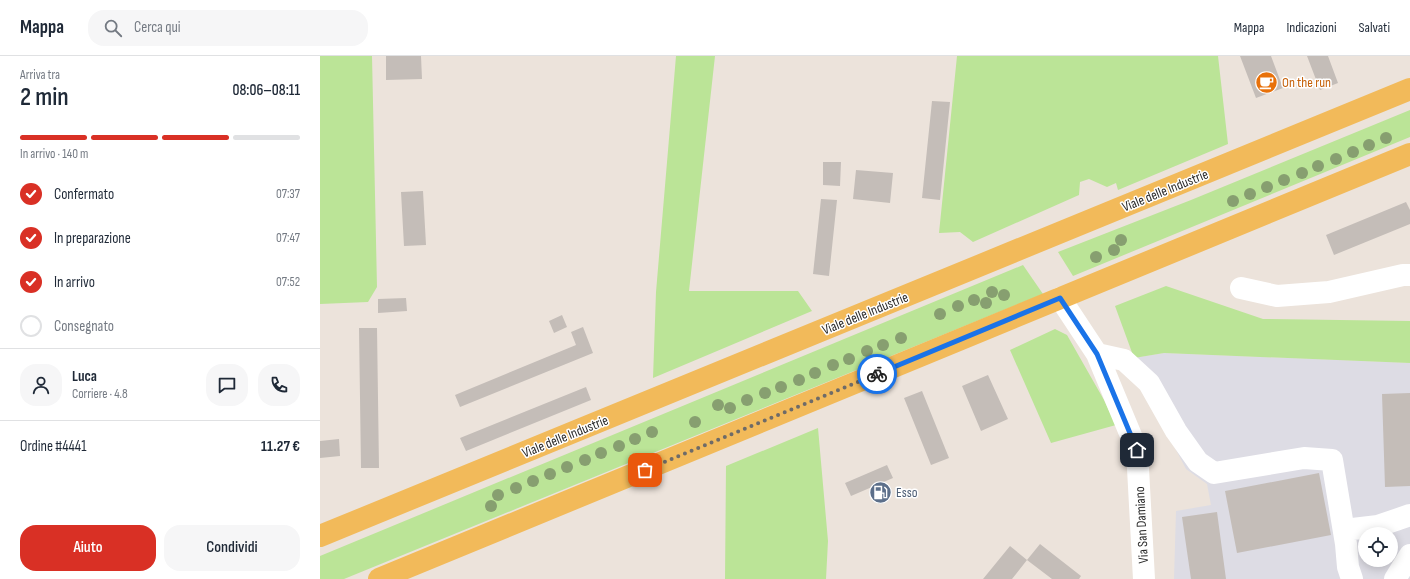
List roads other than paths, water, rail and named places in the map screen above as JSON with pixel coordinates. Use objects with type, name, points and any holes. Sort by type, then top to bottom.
[{"type":"main road","name":"Viale delle Industrie","points":[[320,536],[1410,89]]},
{"type":"main road","points":[[379,579],[1410,154]]},
{"type":"street","points":[[1241,288],[1277,296],[1329,292],[1403,275],[1410,275]]},
{"type":"street","name":"Via San Damiano","points":[[1060,298],[1097,354],[1137,450],[1144,579]]},
{"type":"street","points":[[1097,354],[1124,360],[1149,383],[1176,431],[1198,462],[1214,473],[1304,458],[1332,460],[1344,530],[1348,567],[1352,579]]},
{"type":"street","points":[[1344,530],[1378,526],[1410,516]]},
{"type":"street","points":[[1395,579],[1410,555]]},
{"type":"place","name":"On the run","points":[[1267,82]]},
{"type":"place","name":"Esso","points":[[881,492]]}]
